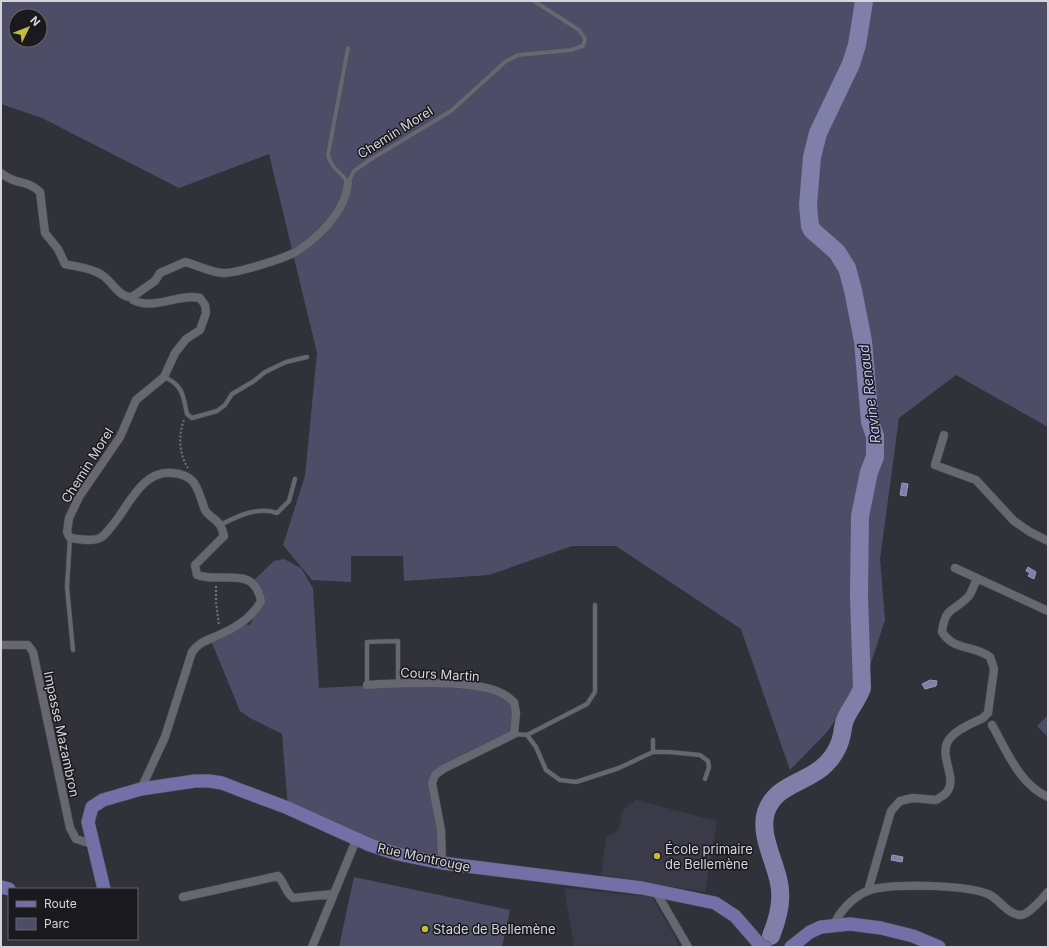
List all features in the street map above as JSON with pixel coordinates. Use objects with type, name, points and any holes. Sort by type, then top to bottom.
[{"type":"main road","name":"Rue Montrouge","points":[[104,888],[92,844],[88,822],[92,807],[103,800],[141,789],[195,781],[222,783],[288,808],[370,845],[398,854],[442,863],[642,888],[715,903],[735,916],[761,946],[765,947]]},
{"type":"main road","points":[[790,947],[810,932],[820,927],[850,924],[881,928],[913,936],[939,947]]},
{"type":"street","points":[[1,173],[13,182],[29,184],[40,192],[45,233],[58,249],[65,264],[98,273],[104,276],[119,292],[127,297],[132,297]]},
{"type":"street","name":"Chemin Morel","points":[[70,538],[67,532],[69,518],[79,497],[120,437],[136,400],[164,377],[175,353],[186,340],[200,330],[206,313],[205,305],[200,298],[196,297],[184,297],[154,304],[139,303],[132,297],[155,281],[160,273],[185,262],[222,273],[239,272],[298,251],[338,212],[347,194],[348,183]]},
{"type":"street","points":[[944,435],[935,465],[976,480],[1014,521],[1030,532],[1048,541]]},
{"type":"street","points":[[70,538],[94,540],[102,537],[116,521],[144,483],[155,475],[166,472],[179,473],[189,478],[197,485],[206,511],[220,525],[224,536],[195,565],[196,575],[206,578],[240,576],[252,582],[259,591],[261,601],[255,612],[220,634],[198,644],[192,652],[165,737],[141,789]]},
{"type":"street","points":[[955,568],[1048,611]]},
{"type":"street","points":[[868,891],[891,811],[900,801],[913,798],[936,800],[947,792],[950,785],[950,775],[945,753],[947,744],[952,736],[983,718],[988,713],[994,669],[990,657],[975,649],[959,646],[948,640],[942,632],[944,621],[952,608],[968,598],[976,578]]},
{"type":"street","name":"Impasse Mazambron","points":[[1,644],[28,645],[33,652],[70,828],[76,839],[92,844]]},
{"type":"street","name":"Cours Martin","points":[[367,685],[467,685],[501,693],[514,702],[516,714],[514,734]]},
{"type":"street","points":[[992,725],[1025,780],[1038,792],[1048,797]]},
{"type":"street","points":[[442,863],[441,830],[432,783],[435,775],[443,769],[514,734]]},
{"type":"street","points":[[312,947],[354,845],[354,838]]},
{"type":"street","points":[[183,897],[278,876],[282,880],[288,894],[293,898],[333,894]]},
{"type":"street","points":[[832,927],[836,919],[855,898],[877,888],[946,886],[989,895],[1008,911],[1021,915],[1027,913],[1048,892]]},
{"type":"street","points":[[656,892],[688,947]]},
{"type":"lane","name":"Chemin Morel","points":[[348,183],[354,171],[368,161],[451,111],[505,62],[518,55],[571,50],[583,46],[585,39],[579,30],[534,1]]},
{"type":"lane","points":[[348,48],[328,155],[330,165],[344,176],[348,183]]},
{"type":"lane","points":[[164,377],[172,381],[183,392],[187,414],[192,418],[217,411],[224,405],[232,394],[254,381],[265,372],[286,362],[307,357]]},
{"type":"lane","points":[[220,525],[245,514],[266,509],[277,513],[289,501],[295,479]]},
{"type":"lane","points":[[70,538],[68,587],[73,650]]},
{"type":"lane","points":[[514,734],[527,735],[587,704],[595,692],[595,605]]},
{"type":"lane","points":[[367,685],[367,642],[398,640],[398,684]]},
{"type":"lane","points":[[527,735],[536,747],[546,770],[560,780],[576,782],[619,768],[653,752],[700,755],[708,761],[709,767],[705,779]]},
{"type":"lane","points":[[653,740],[653,752]]},
{"type":"path","points":[[187,414],[182,424],[180,445],[181,455],[189,469],[189,478]]},
{"type":"path","points":[[216,578],[216,602],[220,634]]},
{"type":"shaded area","points":[[902,483],[908,484],[906,496],[900,495]]},
{"type":"shaded area","points":[[1028,567],[1036,572],[1034,579],[1028,576],[1030,573],[1026,571]]},
{"type":"shaded area","points":[[930,680],[937,681],[936,686],[925,689],[922,684]]},
{"type":"shaded area","name":"École primaire de Bellemène","points":[[636,800],[717,821],[705,892],[601,875],[606,837],[619,830],[622,811]]},
{"type":"shaded area","points":[[892,855],[903,857],[902,862],[891,860]]},
{"type":"shaded area","name":"École primaire de Bellemène","points":[[564,888],[652,897],[675,936],[679,947],[574,947]]},
{"type":"green space","points":[[1,1],[1048,1],[1048,427],[956,375],[899,418],[880,559],[885,620],[869,669],[828,731],[790,770],[741,629],[616,546],[572,546],[489,575],[404,581],[403,556],[351,556],[351,582],[312,580],[283,545],[305,476],[317,353],[269,154],[179,188],[42,118],[1,104]]},
{"type":"green space","points":[[284,559],[301,568],[313,588],[319,688],[398,684],[467,685],[514,702],[514,734],[435,775],[442,863],[398,854],[288,808],[282,734],[250,718],[240,711],[210,638],[240,623],[250,625],[261,601],[252,582],[274,561]]},
{"type":"green space","points":[[1048,715],[1048,737],[1037,726]]},
{"type":"green space","name":"Stade de Bellemène","points":[[354,877],[510,910],[502,947],[339,947]]},
{"type":"waterway","name":"Ravine Renaud","points":[[771,936],[778,917],[780,890],[766,838],[764,820],[766,812],[771,802],[777,795],[793,784],[819,770],[832,757],[840,742],[845,720],[862,688],[859,596],[860,516],[869,472],[875,457],[875,436],[870,422],[863,341],[847,268],[837,252],[812,230],[810,226],[808,205],[812,157],[818,133],[851,64],[857,45],[864,1]]},
{"type":"place","name":"École primaire de Bellemène","points":[[657,856]]},
{"type":"place","name":"Stade de Bellemène","points":[[425,929]]}]
